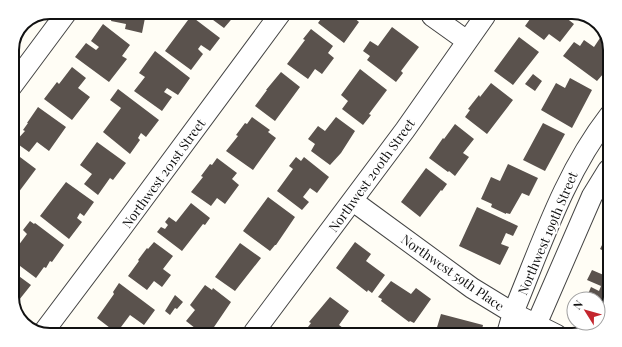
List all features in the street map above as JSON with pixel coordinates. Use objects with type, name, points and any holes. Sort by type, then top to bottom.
[{"type":"street","points":[[19,77],[62,19]]},
{"type":"street","name":"Northwest 201st Street","points":[[47,327],[118,234],[276,19]]},
{"type":"street","points":[[436,19],[467,41]]},
{"type":"street","name":"Northwest 200th Street","points":[[257,328],[406,130],[483,19]]},
{"type":"street","name":"Northwest 199th Street","points":[[509,328],[513,313],[569,178],[603,124]]},
{"type":"street","name":"Northwest 199th Street","points":[[536,328],[592,196],[603,178]]},
{"type":"street","name":"Northwest 59th Place","points":[[353,201],[472,288],[513,313],[532,328]]},
{"type":"building","points":[[112,19],[145,19],[142,33],[125,29],[126,24],[111,21]]},
{"type":"building","points":[[189,19],[195,19],[220,38],[210,51],[201,45],[198,49],[203,54],[191,70],[165,51]]},
{"type":"building","points":[[212,19],[232,19],[224,28]]},
{"type":"building","points":[[321,19],[355,19],[359,22],[344,43],[318,23]]},
{"type":"building","points":[[530,19],[568,19],[574,24],[560,42],[549,34],[544,40],[525,26]]},
{"type":"building","points":[[103,24],[130,45],[122,56],[127,59],[109,82],[75,57],[86,43],[96,50],[99,47],[91,41]]},
{"type":"building","points":[[392,27],[419,47],[401,71],[403,73],[396,82],[367,60],[370,56],[363,51],[370,41],[378,46]]},
{"type":"building","points":[[311,29],[333,46],[328,53],[334,58],[322,74],[315,69],[308,79],[287,64],[305,40],[303,39]]},
{"type":"building","points":[[519,37],[539,52],[513,85],[494,71]]},
{"type":"building","points":[[600,38],[603,48],[603,74],[597,81],[563,56],[574,42],[580,46],[584,40],[594,47]]},
{"type":"building","points":[[155,51],[190,78],[178,95],[167,88],[164,92],[172,97],[162,111],[134,91],[145,77],[139,73]]},
{"type":"building","points":[[72,67],[86,78],[78,88],[90,97],[72,120],[44,99],[57,82],[59,84]]},
{"type":"building","points":[[360,69],[387,90],[369,114],[371,115],[363,125],[342,109],[348,101],[341,95]]},
{"type":"building","points":[[281,72],[300,87],[275,121],[255,106]]},
{"type":"building","points":[[533,74],[542,81],[535,91],[525,84]]},
{"type":"building","points":[[570,78],[592,90],[572,128],[541,110],[556,83],[565,88]]},
{"type":"building","points":[[491,83],[513,100],[487,134],[465,117],[470,110],[468,109]]},
{"type":"building","points":[[118,89],[159,120],[146,137],[141,133],[138,138],[140,140],[130,154],[103,132],[121,108],[110,100]]},
{"type":"building","points":[[38,107],[66,127],[49,151],[37,142],[29,152],[19,145],[19,138],[25,131],[23,130]]},
{"type":"building","points":[[252,117],[270,130],[268,132],[276,138],[253,170],[226,151],[238,136],[236,135],[245,123],[247,124]]},
{"type":"building","points":[[336,117],[355,131],[341,153],[330,165],[311,151],[315,144],[308,139],[318,126],[325,131]]},
{"type":"building","points":[[543,123],[565,134],[545,171],[523,160]]},
{"type":"building","points":[[455,124],[474,139],[463,153],[469,157],[455,176],[429,158]]},
{"type":"building","points":[[97,142],[126,163],[113,180],[110,178],[98,195],[84,184],[92,174],[80,165]]},
{"type":"building","points":[[19,156],[36,169],[19,192]]},
{"type":"building","points":[[296,157],[301,161],[304,157],[329,177],[317,193],[310,188],[303,197],[309,202],[302,210],[277,191],[293,169],[289,166]]},
{"type":"building","points":[[217,158],[237,173],[232,179],[239,185],[225,204],[217,198],[211,206],[191,192],[203,177],[201,176],[210,164],[212,165]]},
{"type":"building","points":[[508,164],[538,178],[529,196],[522,193],[510,214],[506,214],[491,207],[492,204],[481,199],[491,177],[500,181]]},
{"type":"building","points":[[426,168],[447,184],[420,217],[401,202]]},
{"type":"building","points":[[66,182],[94,202],[84,216],[80,213],[77,218],[82,222],[69,239],[40,216]]},
{"type":"building","points":[[268,197],[295,217],[276,245],[270,251],[243,231]]},
{"type":"building","points":[[191,203],[210,218],[205,225],[203,224],[182,251],[157,232],[161,227],[165,229],[168,225],[165,222],[169,217],[176,222]]},
{"type":"building","points":[[477,207],[518,226],[513,236],[506,233],[501,244],[509,247],[500,265],[459,246]]},
{"type":"building","points":[[30,221],[34,224],[35,223],[64,245],[52,262],[50,261],[46,268],[44,267],[36,278],[19,265],[19,245],[27,234],[23,230]]},
{"type":"building","points":[[154,242],[173,256],[163,269],[171,275],[162,287],[154,281],[147,290],[128,276],[147,248],[148,249]]},
{"type":"building","points":[[355,242],[371,254],[366,261],[385,275],[372,293],[368,290],[367,292],[336,268]]},
{"type":"building","points":[[240,243],[261,258],[235,291],[215,277]]},
{"type":"building","points":[[603,243],[603,250],[600,249]]},
{"type":"building","points":[[592,270],[603,275],[603,291],[599,291],[601,286],[587,280]]},
{"type":"building","points":[[19,276],[31,285],[19,300]]},
{"type":"building","points":[[391,281],[411,294],[416,288],[431,299],[414,323],[409,322],[381,301],[382,299],[378,297]]},
{"type":"building","points":[[119,283],[155,310],[144,325],[130,315],[120,328],[110,328],[97,318],[114,294],[113,292]]},
{"type":"building","points":[[205,285],[212,290],[213,288],[231,302],[213,328],[195,328],[186,321],[195,310],[190,305]]},
{"type":"building","points":[[591,287],[599,291],[589,291]]},
{"type":"building","points":[[175,295],[183,302],[177,309],[175,308],[170,315],[165,311]]},
{"type":"building","points":[[330,297],[349,311],[339,325],[343,328],[307,328],[311,323],[309,322]]},
{"type":"building","points":[[441,314],[483,325],[482,328],[437,328]]}]
